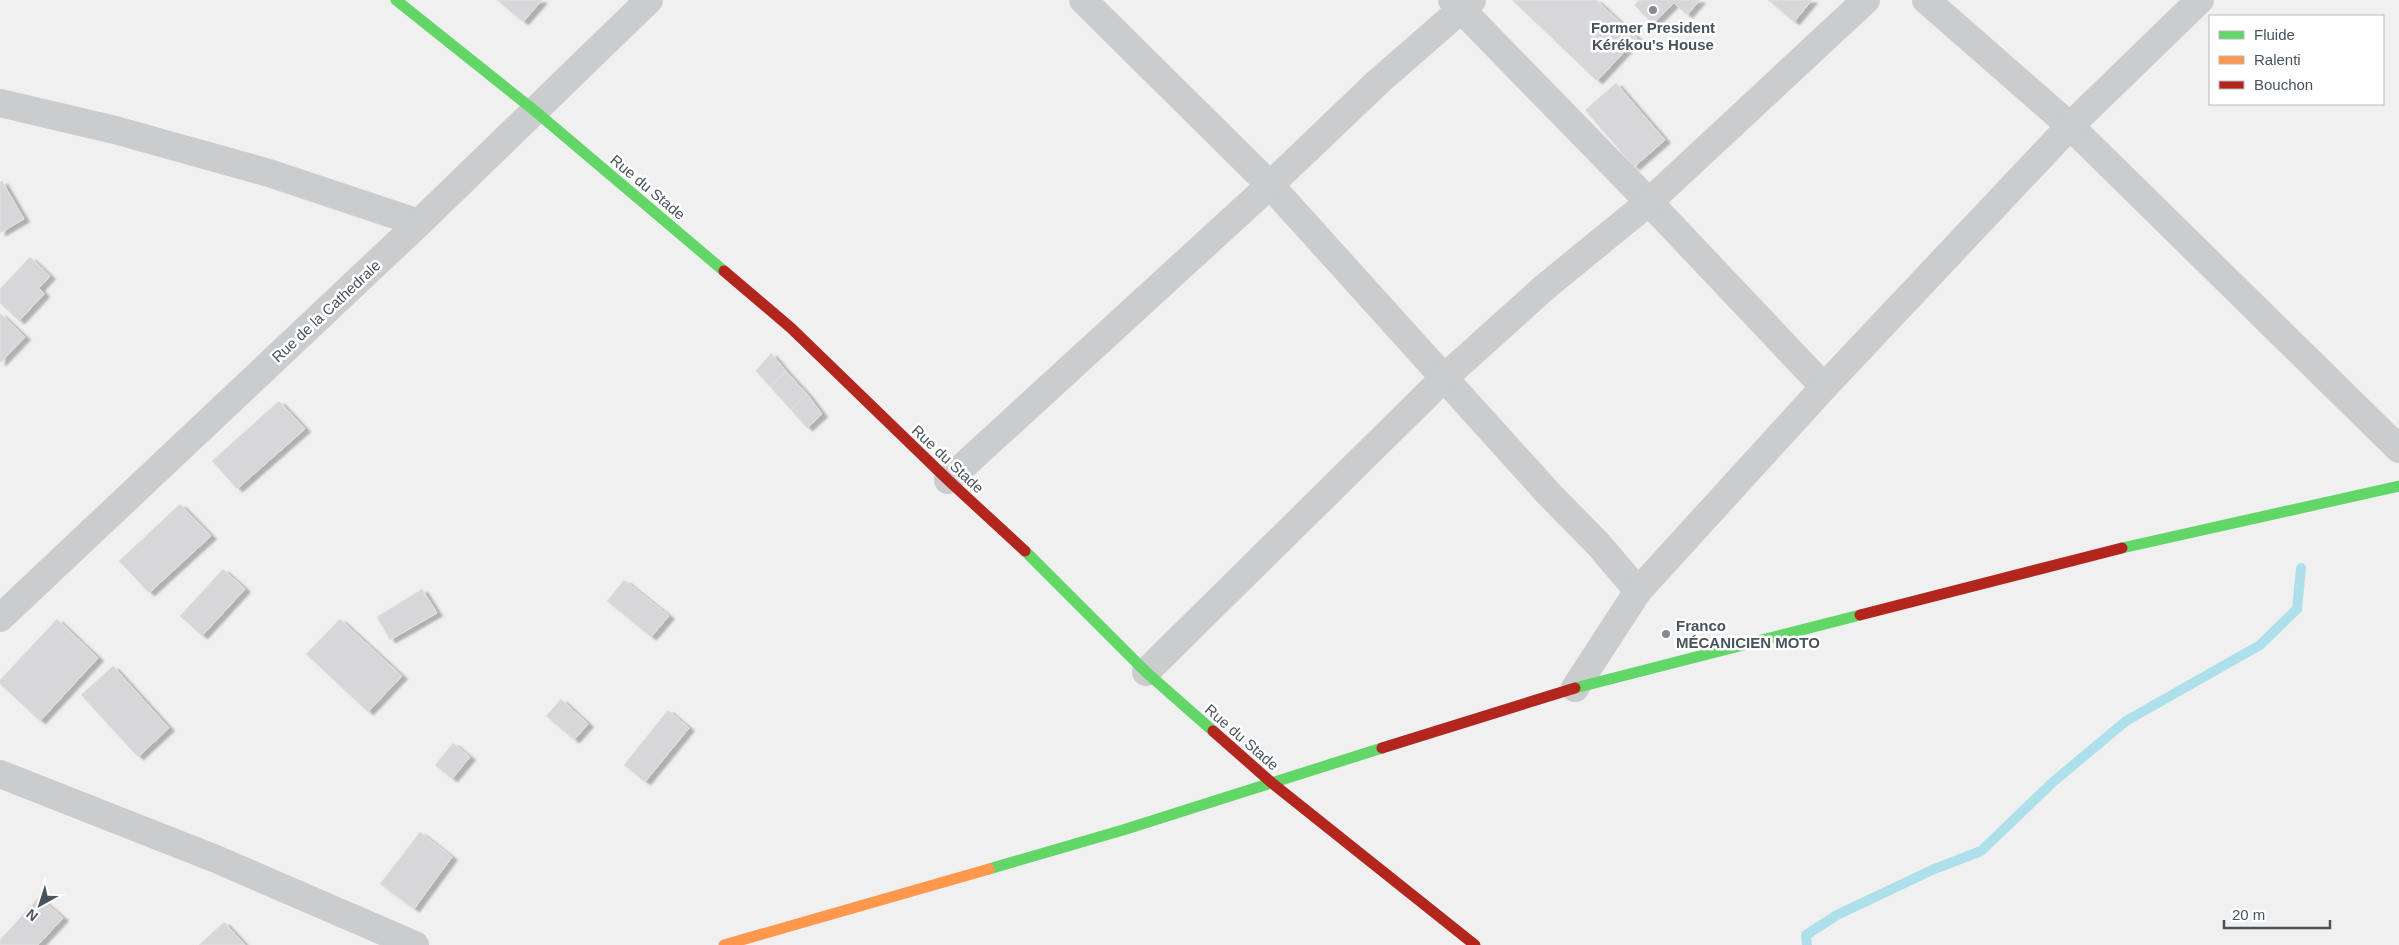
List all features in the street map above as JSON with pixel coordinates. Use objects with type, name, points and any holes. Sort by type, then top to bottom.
[{"type":"street","name":"Rue du Stade","points":[[396,0],[535,111],[791,328],[948,480],[1002,528],[1146,672],[1272,782],[1475,945]]},
{"type":"street","name":"Rue de la Cathedrale","points":[[0,618],[419,223],[649,0]]},
{"type":"street","points":[[1082,0],[1270,185],[1444,378],[1599,545],[1638,591]]},
{"type":"street","points":[[1146,672],[1444,378],[1545,287],[1648,202],[1866,0]]},
{"type":"street","points":[[1926,0],[2070,126],[2399,449]]},
{"type":"street","points":[[1575,688],[1638,591],[1824,387],[2070,126],[2200,0]]},
{"type":"street","points":[[948,480],[1270,185],[1462,3],[1824,387]]},
{"type":"street","points":[[0,103],[115,130],[269,173],[419,223]]},
{"type":"street","points":[[724,945],[1123,830],[1575,688],[2100,553],[2399,486]]},
{"type":"street","points":[[0,774],[216,858],[415,945]]},
{"type":"building","points":[[497,0],[542,0],[523,22]]},
{"type":"building","points":[[1512,0],[1596,0],[1637,38],[1597,81]]},
{"type":"building","name":"Former President Kérékou's House","points":[[1639,0],[1700,0],[1687,15],[1674,3],[1653,24],[1634,5]]},
{"type":"building","points":[[1768,0],[1812,0],[1794,22]]},
{"type":"building","points":[[1616,83],[1665,140],[1634,167],[1585,110]]},
{"type":"building","points":[[2,181],[24,219],[0,233],[0,182]]},
{"type":"building","points":[[30,257],[50,276],[39,288],[44,294],[19,321],[0,303],[0,289]]},
{"type":"building","points":[[0,313],[25,337],[0,363]]},
{"type":"building","points":[[771,353],[786,371],[770,387],[756,371]]},
{"type":"building","points":[[786,371],[807,394],[791,410],[770,387]]},
{"type":"building","points":[[807,394],[822,414],[807,428],[791,410]]},
{"type":"building","points":[[279,401],[305,429],[237,489],[212,461]]},
{"type":"building","points":[[180,504],[211,536],[149,593],[119,561]]},
{"type":"building","points":[[223,569],[245,589],[202,636],[180,616]]},
{"type":"building","points":[[624,580],[669,616],[651,637],[607,601]]},
{"type":"building","points":[[422,589],[437,613],[390,640],[377,617]]},
{"type":"building","points":[[57,619],[98,658],[40,721],[0,684],[0,680]]},
{"type":"building","points":[[340,619],[402,676],[368,712],[306,654]]},
{"type":"building","points":[[113,666],[169,728],[138,757],[81,695]]},
{"type":"building","points":[[561,699],[588,724],[574,740],[546,716]]},
{"type":"building","points":[[668,710],[689,728],[645,782],[624,765]]},
{"type":"building","points":[[453,743],[470,757],[452,779],[435,765]]},
{"type":"building","points":[[420,832],[452,857],[414,909],[380,884]]},
{"type":"building","points":[[39,897],[63,918],[38,945],[0,945],[0,940]]},
{"type":"building","points":[[224,922],[245,945],[199,945]]},
{"type":"waterway","points":[[1807,945],[1806,935],[1837,915],[1932,870],[1981,851],[2053,782],[2126,721],[2260,645],[2297,609],[2301,568]]},
{"type":"traffic: fast","points":[[396,0],[535,111],[724,271]]},
{"type":"traffic: fast","points":[[2122,548],[2399,486]]},
{"type":"traffic: fast","points":[[1025,551],[1146,672],[1213,731]]},
{"type":"traffic: fast","points":[[1575,688],[1860,615]]},
{"type":"traffic: fast","points":[[989,869],[1123,830],[1382,748]]},
{"type":"traffic: slow","points":[[724,945],[989,869]]},
{"type":"traffic: jam","points":[[724,271],[791,328],[948,480],[1025,551]]},
{"type":"traffic: jam","points":[[1860,615],[2122,548]]},
{"type":"traffic: jam","points":[[1382,748],[1575,688]]},
{"type":"traffic: jam","points":[[1213,731],[1272,783],[1475,945]]},
{"type":"place","name":"Former President Kérékou's House","points":[[1653,10]]},
{"type":"place","name":"Franco MÉCANICIEN MOTO","points":[[1666,634]]}]
